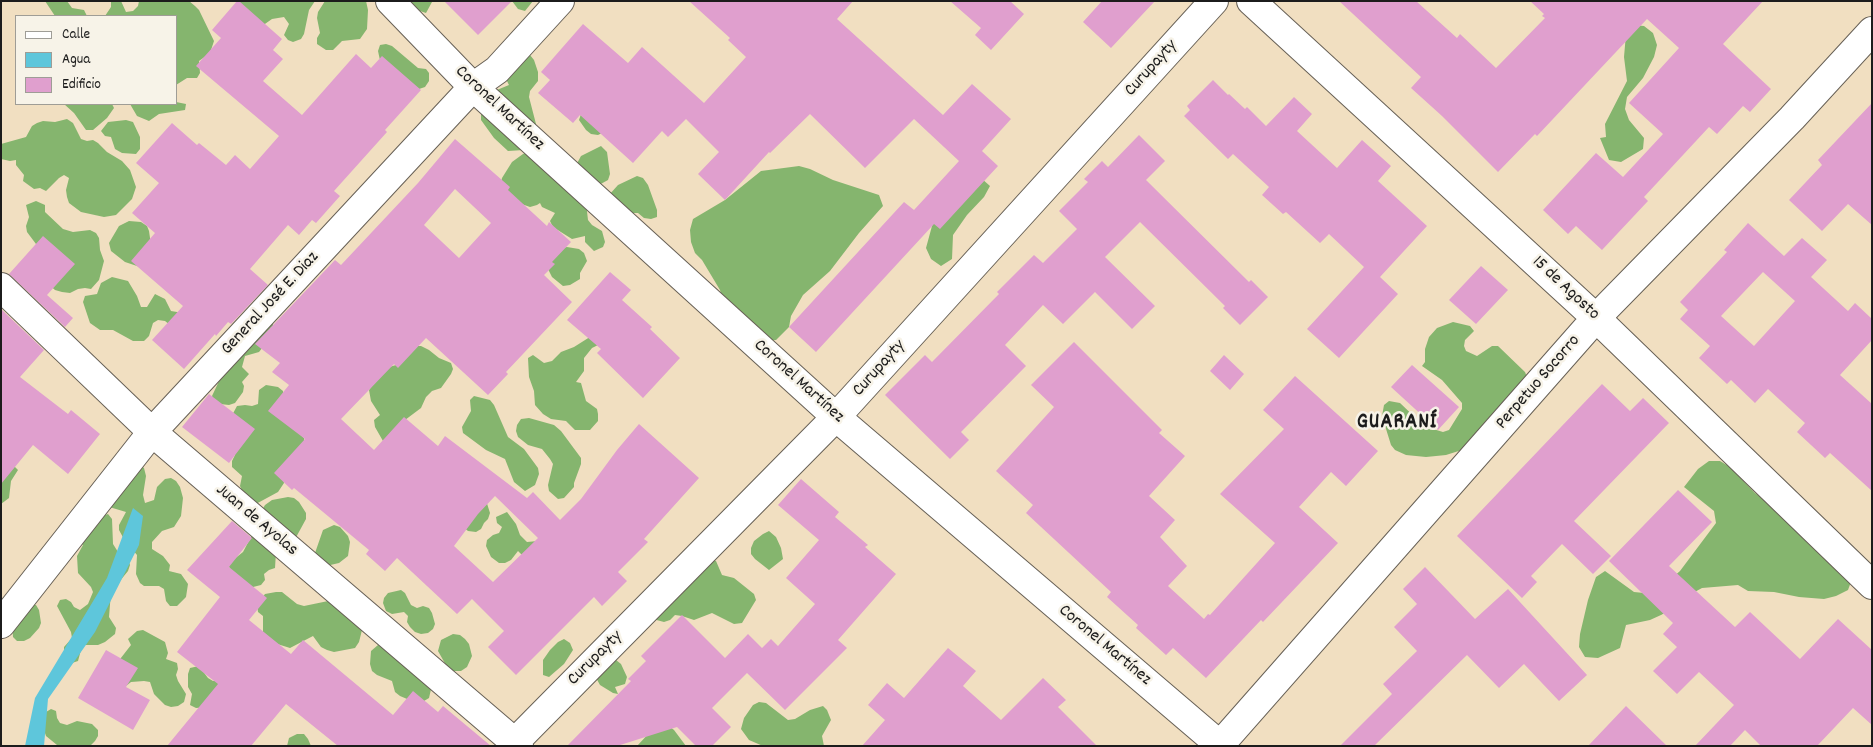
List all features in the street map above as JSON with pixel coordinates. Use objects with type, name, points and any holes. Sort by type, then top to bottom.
[{"type":"street","name":"Coronel Martínez","points":[[390,1],[473,87],[836,417],[1220,745]]},
{"type":"street","name":"General José E. Diaz","points":[[1,624],[152,432],[473,87],[497,70],[560,1]]},
{"type":"street","name":"Curupayty","points":[[515,744],[836,417],[1214,1]]},
{"type":"street","name":"15 de Agosto","points":[[1251,1],[1596,318],[1872,584]]},
{"type":"street","name":"Perpetuo Socorro","points":[[1220,745],[1596,318],[1792,118],[1872,31]]},
{"type":"street","name":"Juan de Ayolas","points":[[1,287],[152,432],[515,744]]},
{"type":"green space","points":[[45,1],[67,1],[72,8],[84,10],[86,15],[54,15]]},
{"type":"green space","points":[[111,1],[121,1],[126,12],[133,11],[138,6],[139,1],[189,1],[199,10],[214,41],[210,53],[199,61],[200,73],[197,78],[187,78],[178,84],[178,15],[106,15],[111,7]]},
{"type":"green space","points":[[235,1],[315,1],[309,10],[304,34],[301,39],[293,42],[284,35],[289,24],[284,17],[272,19],[262,26]]},
{"type":"green space","points":[[325,1],[366,1],[368,10],[367,29],[360,39],[342,41],[333,50],[326,50],[317,44],[317,38],[320,33],[317,18],[318,12]]},
{"type":"green space","points":[[408,1],[438,1],[432,2],[426,13],[420,11]]},
{"type":"green space","points":[[512,1],[533,1],[525,11],[518,9]]},
{"type":"green space","points":[[1633,25],[1644,26],[1653,33],[1657,45],[1654,57],[1643,78],[1627,97],[1625,109],[1629,120],[1644,138],[1643,149],[1621,162],[1609,160],[1600,138],[1606,137],[1605,124],[1627,81],[1624,57],[1626,34]]},
{"type":"green space","points":[[380,45],[392,46],[418,68],[426,69],[429,73],[429,81],[425,87],[419,89],[381,65],[378,51]]},
{"type":"green space","points":[[530,55],[538,72],[538,81],[530,91],[529,97],[536,124],[524,150],[508,151],[494,138],[481,120],[481,107],[492,92],[509,85],[506,79]]},
{"type":"green space","points":[[178,102],[186,104],[185,110],[159,114],[149,121],[137,116],[131,105],[178,105]]},
{"type":"green space","points":[[65,105],[112,105],[114,108],[107,118],[93,130],[86,130],[74,113]]},
{"type":"green space","points":[[581,114],[604,132],[598,135],[591,134],[579,120]]},
{"type":"green space","points":[[67,119],[73,123],[81,139],[93,140],[98,143],[107,152],[122,161],[130,170],[136,187],[132,199],[116,215],[104,217],[81,212],[69,203],[66,190],[69,178],[64,175],[46,191],[40,188],[34,189],[23,181],[24,175],[16,165],[16,160],[1,159],[1,144],[26,137],[32,126],[37,123]]},
{"type":"green space","points":[[126,120],[133,122],[140,137],[140,149],[136,154],[122,153],[115,149],[111,137],[105,136],[101,131],[108,122]]},
{"type":"green space","points":[[601,146],[607,152],[610,174],[608,180],[597,186],[574,169],[581,156]]},
{"type":"green space","points":[[535,149],[586,203],[588,220],[602,231],[605,242],[603,247],[594,251],[585,242],[585,236],[572,239],[553,227],[550,221],[555,213],[542,207],[540,203],[530,207],[516,202],[500,187],[502,178],[512,162],[523,154]]},
{"type":"green space","points":[[799,166],[833,180],[879,195],[883,206],[859,233],[830,271],[803,295],[791,316],[789,327],[776,340],[765,341],[726,313],[720,290],[702,260],[695,253],[691,242],[690,230],[693,219],[725,200],[761,171]]},
{"type":"green space","points":[[637,176],[643,178],[648,185],[657,210],[657,217],[651,219],[644,218],[638,213],[631,213],[609,195],[618,185]]},
{"type":"green space","points":[[981,178],[990,186],[984,197],[967,215],[953,235],[952,259],[941,266],[931,259],[926,248],[935,215]]},
{"type":"green space","points":[[36,201],[45,205],[45,212],[63,229],[73,232],[90,230],[96,233],[99,238],[100,250],[104,261],[99,280],[91,289],[78,289],[70,293],[62,292],[55,290],[46,282],[39,248],[27,232],[26,226],[29,217],[26,205]]},
{"type":"green space","points":[[129,221],[141,222],[147,226],[149,231],[153,259],[140,267],[125,262],[111,251],[109,243],[119,226]]},
{"type":"green space","points":[[561,248],[579,249],[584,253],[587,261],[580,273],[580,279],[570,285],[563,286],[552,277],[548,269],[548,261]]},
{"type":"green space","points":[[112,277],[128,281],[141,307],[147,307],[155,294],[165,299],[171,311],[183,313],[175,329],[165,321],[158,320],[153,323],[149,336],[144,341],[133,341],[113,330],[100,330],[90,323],[83,302],[85,296],[97,294],[101,283]]},
{"type":"green space","points":[[271,322],[275,327],[270,338],[259,352],[245,356],[242,367],[249,374],[242,382],[244,386],[243,392],[235,403],[229,405],[214,401],[212,396],[220,379],[216,369]]},
{"type":"green space","points":[[1453,322],[1470,326],[1474,331],[1465,340],[1464,346],[1466,351],[1477,356],[1492,346],[1498,346],[1525,372],[1529,382],[1465,449],[1446,455],[1426,457],[1406,455],[1395,450],[1391,445],[1382,416],[1384,405],[1389,401],[1400,403],[1422,424],[1443,432],[1449,430],[1462,409],[1462,403],[1442,380],[1422,366],[1425,362],[1425,349],[1429,337],[1437,328]]},
{"type":"green space","points":[[593,335],[602,343],[592,348],[584,358],[584,371],[576,382],[581,383],[586,401],[597,409],[598,421],[590,430],[575,430],[566,421],[551,419],[543,414],[535,405],[534,391],[529,377],[528,358],[533,355],[544,363],[552,361],[561,352],[574,347]]},
{"type":"green space","points":[[415,346],[421,346],[439,358],[451,363],[453,369],[441,388],[432,391],[426,397],[421,408],[383,441],[375,427],[374,420],[380,415],[371,401],[369,390],[386,368],[396,365]]},
{"type":"green space","points":[[266,385],[278,387],[283,391],[284,402],[299,433],[304,438],[305,447],[283,476],[284,483],[278,492],[254,505],[245,497],[240,486],[242,476],[232,467],[235,455],[230,448],[230,419],[237,406],[258,404],[259,390]]},
{"type":"green space","points":[[474,396],[490,400],[508,437],[524,449],[538,468],[539,474],[535,485],[525,491],[514,482],[505,459],[486,450],[463,433],[462,427],[471,411],[470,400]]},
{"type":"green space","points":[[529,418],[554,425],[561,431],[581,458],[574,487],[564,498],[558,499],[549,491],[548,485],[553,464],[550,459],[542,449],[528,445],[518,437],[517,425],[521,419]]},
{"type":"green space","points":[[1709,461],[1720,461],[1730,467],[1755,493],[1794,522],[1852,579],[1848,590],[1824,599],[1774,592],[1748,591],[1738,585],[1702,588],[1691,594],[1683,603],[1661,615],[1650,620],[1626,625],[1620,648],[1598,658],[1585,657],[1579,647],[1580,634],[1596,577],[1605,571],[1634,592],[1654,594],[1680,571],[1716,523],[1714,511],[1684,487],[1698,469]]},
{"type":"green space","points":[[1,462],[14,466],[18,470],[11,481],[9,498],[1,504]]},
{"type":"green space","points":[[139,464],[144,468],[146,476],[143,495],[145,503],[154,500],[157,487],[165,479],[171,478],[180,487],[183,498],[181,516],[174,527],[162,531],[152,542],[152,549],[163,556],[170,565],[169,571],[181,574],[188,584],[186,597],[177,606],[170,606],[166,601],[164,589],[159,586],[144,586],[140,583],[136,574],[137,555],[125,541],[119,530],[119,525],[126,512],[106,506]]},
{"type":"green space","points":[[484,494],[490,513],[488,519],[481,529],[476,532],[468,531],[463,527]]},
{"type":"green space","points":[[288,497],[294,498],[299,502],[306,513],[306,519],[294,541],[262,510],[272,500]]},
{"type":"green space","points":[[507,512],[516,524],[520,535],[527,542],[538,541],[522,555],[518,551],[511,560],[499,563],[491,557],[486,546],[487,540],[499,533],[502,527],[497,523],[496,517]]},
{"type":"green space","points":[[108,514],[112,519],[113,544],[118,552],[128,559],[130,565],[128,571],[111,592],[109,617],[116,628],[115,634],[98,645],[85,645],[81,650],[78,661],[72,663],[64,653],[64,647],[72,638],[71,632],[57,606],[60,600],[66,599],[80,610],[88,604],[93,592],[91,587],[78,573],[77,556],[83,545],[78,541],[102,516]]},
{"type":"green space","points":[[334,525],[340,527],[348,536],[350,542],[348,556],[339,563],[326,566],[315,559],[315,553],[323,530]]},
{"type":"green space","points":[[769,531],[776,537],[783,559],[769,570],[755,559],[751,554],[751,548],[754,541]]},
{"type":"green space","points":[[252,535],[276,552],[275,568],[264,574],[265,580],[261,585],[249,588],[236,586],[228,564],[243,552]]},
{"type":"green space","points":[[706,558],[716,561],[722,575],[734,578],[754,594],[756,600],[742,623],[734,624],[712,613],[694,620],[675,615],[670,620],[664,622],[649,618]]},
{"type":"green space","points":[[401,590],[405,593],[411,605],[417,608],[423,606],[429,608],[435,624],[428,633],[421,634],[415,632],[407,622],[408,616],[404,612],[392,614],[386,611],[383,603],[384,598],[388,593]]},
{"type":"green space","points":[[282,592],[297,604],[304,606],[333,600],[362,630],[359,642],[355,648],[334,652],[321,647],[313,636],[290,648],[271,642],[263,633],[263,616],[258,612],[257,604],[265,594]]},
{"type":"green space","points":[[29,604],[36,605],[39,610],[41,623],[30,638],[24,641],[17,641],[13,637],[12,624]]},
{"type":"green space","points":[[143,630],[165,642],[168,653],[166,659],[177,663],[176,675],[186,694],[184,702],[178,706],[171,707],[165,705],[154,694],[150,682],[131,682],[126,686],[117,663],[131,645],[128,639],[137,631]]},
{"type":"green space","points":[[453,634],[460,635],[465,639],[469,644],[472,656],[467,667],[461,671],[452,671],[447,667],[438,651],[441,640]]},
{"type":"green space","points":[[564,639],[570,643],[573,650],[564,664],[549,677],[543,675],[543,660],[558,642]]},
{"type":"green space","points":[[389,642],[432,685],[429,698],[419,704],[400,696],[395,692],[392,681],[372,671],[370,664],[371,651],[378,645]]},
{"type":"green space","points":[[611,656],[621,664],[627,677],[625,684],[615,687],[618,694],[600,685],[595,676]]},
{"type":"green space","points":[[199,666],[208,678],[213,681],[219,680],[226,691],[208,707],[196,708],[190,705],[192,694],[188,687],[188,674],[190,668]]},
{"type":"green space","points":[[759,702],[766,703],[788,720],[795,719],[810,710],[823,706],[831,720],[822,736],[824,746],[763,746],[749,740],[741,729],[744,718],[753,705]]},
{"type":"green space","points":[[51,709],[56,711],[60,723],[67,725],[77,721],[92,724],[98,730],[98,736],[95,741],[90,746],[57,745],[46,736],[44,730],[46,712]]},
{"type":"green space","points":[[669,726],[686,746],[637,746],[651,731]]},
{"type":"green space","points":[[297,734],[304,734],[311,746],[287,746],[289,738]]},
{"type":"water","points":[[133,508],[143,516],[139,545],[95,632],[48,699],[44,746],[25,746],[35,698],[107,578]]},
{"type":"building","points":[[237,1],[282,39],[273,50],[283,59],[263,81],[302,115],[356,54],[371,68],[382,56],[421,90],[385,130],[387,132],[334,191],[340,196],[316,223],[312,220],[299,235],[288,225],[250,269],[268,285],[231,324],[228,322],[216,336],[215,334],[184,369],[152,340],[183,306],[131,261],[155,233],[132,213],[159,183],[136,163],[172,123],[197,145],[199,143],[226,165],[235,155],[250,169],[279,136],[196,66],[221,38],[212,30]]},
{"type":"building","points":[[444,1],[512,1],[478,35]]},
{"type":"building","points":[[689,1],[853,1],[837,19],[943,115],[972,84],[1011,119],[982,151],[998,166],[940,229],[934,224],[816,352],[789,327],[904,202],[914,210],[959,161],[914,119],[865,168],[810,114],[769,152],[725,200],[698,174],[719,152],[686,119],[668,137],[662,131],[633,163],[580,115],[573,123],[538,93],[550,80],[541,72],[583,24],[628,63],[642,47],[704,103],[746,57],[728,40],[730,38]]},
{"type":"building","points":[[950,1],[1010,1],[1024,14],[991,50],[975,35],[981,28]]},
{"type":"building","points":[[1102,1],[1155,1],[1111,48],[1083,22]]},
{"type":"building","points":[[1339,1],[1416,1],[1457,38],[1460,34],[1496,68],[1545,18],[1542,16],[1544,14],[1530,1],[1763,1],[1723,44],[1771,89],[1750,112],[1743,106],[1717,134],[1709,127],[1644,197],[1648,201],[1602,250],[1576,226],[1568,234],[1543,210],[1596,153],[1623,177],[1663,134],[1629,103],[1679,48],[1647,19],[1537,136],[1535,134],[1498,172],[1411,88],[1421,77]]},
{"type":"building","points":[[1213,80],[1245,109],[1247,107],[1266,126],[1294,97],[1312,114],[1297,131],[1337,168],[1362,140],[1391,166],[1378,181],[1427,226],[1380,277],[1398,294],[1339,358],[1307,329],[1364,267],[1329,234],[1320,243],[1286,212],[1283,214],[1262,195],[1269,187],[1233,154],[1228,159],[1184,116],[1190,110],[1187,106]]},
{"type":"building","points":[[1872,103],[1872,225],[1848,204],[1822,231],[1789,200],[1822,165],[1818,160]]},
{"type":"building","points":[[1139,135],[1165,161],[1146,180],[1249,282],[1251,280],[1268,297],[1240,325],[1223,308],[1225,306],[1140,222],[1105,257],[1155,306],[1132,329],[1095,292],[1063,324],[1043,305],[1005,345],[1026,366],[961,432],[969,440],[950,459],[885,395],[925,355],[932,362],[999,294],[997,292],[1034,255],[1043,263],[1077,229],[1059,211],[1088,182],[1084,179],[1102,161],[1108,167]]},
{"type":"building","points":[[455,139],[510,187],[508,190],[547,226],[549,222],[571,242],[552,262],[555,264],[544,275],[572,302],[506,372],[508,374],[488,395],[426,338],[398,368],[394,364],[341,419],[374,450],[404,417],[438,446],[445,436],[527,498],[533,492],[560,520],[581,499],[639,424],[699,478],[644,539],[648,542],[618,572],[627,581],[602,606],[594,597],[516,675],[488,647],[504,631],[472,599],[457,614],[397,558],[385,571],[366,554],[369,550],[294,488],[292,490],[274,473],[305,439],[268,411],[289,385],[272,372],[280,363],[255,344],[335,260],[341,265],[418,183]],"holes":[[[455,189],[491,223],[459,258],[424,225]],[[495,496],[538,538],[493,582],[454,546],[478,514]]]},
{"type":"building","points":[[1748,223],[1784,256],[1802,238],[1827,260],[1811,277],[1848,311],[1855,303],[1872,319],[1872,340],[1840,375],[1872,404],[1872,491],[1830,453],[1825,458],[1797,432],[1805,423],[1768,389],[1755,403],[1731,380],[1727,384],[1699,358],[1710,346],[1680,319],[1688,310],[1680,302],[1727,252],[1724,250]],"holes":[[[1763,272],[1795,301],[1754,346],[1721,316]]]},
{"type":"building","points":[[43,236],[75,264],[47,295],[73,318],[65,327],[9,274]]},
{"type":"building","points":[[1481,266],[1508,290],[1476,324],[1449,300]]},
{"type":"building","points":[[610,272],[631,290],[622,300],[652,327],[650,329],[680,358],[643,398],[597,353],[601,349],[567,320]]},
{"type":"building","points":[[1,309],[44,350],[20,377],[68,414],[71,410],[100,434],[68,474],[33,445],[1,484]]},
{"type":"building","points":[[1074,342],[1162,430],[1159,433],[1185,456],[1149,496],[1175,520],[1160,537],[1187,566],[1168,586],[1204,619],[1208,614],[1210,615],[1275,543],[1220,494],[1284,429],[1263,410],[1295,376],[1378,451],[1346,486],[1331,472],[1299,507],[1338,543],[1263,622],[1261,620],[1206,678],[1173,648],[1166,655],[1136,628],[1138,625],[1107,597],[1111,592],[1026,513],[1033,505],[996,471],[1054,407],[1031,385]]},
{"type":"building","points":[[1224,355],[1244,374],[1230,390],[1210,371]]},
{"type":"building","points":[[1412,365],[1459,407],[1438,430],[1391,387]]},
{"type":"building","points":[[1602,384],[1630,411],[1643,398],[1669,423],[1574,521],[1611,556],[1593,574],[1562,544],[1531,576],[1537,582],[1522,598],[1457,536]]},
{"type":"building","points":[[209,394],[255,429],[229,463],[182,427]]},
{"type":"building","points":[[801,479],[839,512],[835,517],[868,545],[865,547],[896,574],[838,640],[847,648],[785,710],[747,673],[712,708],[731,727],[712,746],[696,746],[677,727],[617,746],[567,746],[631,681],[628,679],[646,661],[641,656],[682,615],[725,658],[748,634],[762,648],[771,639],[778,646],[815,604],[786,578],[819,540],[778,505]]},
{"type":"building","points":[[1678,490],[1712,522],[1669,566],[1735,627],[1750,612],[1800,659],[1838,619],[1872,650],[1872,725],[1853,708],[1817,746],[1761,746],[1745,730],[1730,746],[1695,746],[1734,705],[1699,672],[1677,694],[1653,671],[1677,647],[1663,634],[1673,623],[1609,561]]},
{"type":"building","points":[[232,521],[252,538],[229,567],[267,598],[249,620],[291,654],[303,640],[393,715],[413,691],[438,712],[443,706],[491,746],[338,746],[286,704],[251,746],[167,746],[218,684],[177,652],[220,597],[187,570]]},
{"type":"building","points":[[1425,567],[1475,619],[1508,589],[1587,675],[1559,701],[1524,664],[1499,688],[1467,655],[1374,746],[1340,746],[1392,694],[1383,684],[1417,651],[1394,627],[1417,604],[1403,589]]},
{"type":"building","points":[[948,648],[976,671],[963,686],[1001,720],[1043,678],[1066,700],[1058,707],[1097,746],[862,746],[885,720],[868,705],[887,683],[904,698]]},
{"type":"building","points":[[106,650],[138,668],[126,687],[150,700],[133,730],[78,698]]},
{"type":"building","points":[[1626,706],[1667,746],[1588,746]]},
{"type":"district","name":"GUARANÍ","points":[[1397,424]]}]
